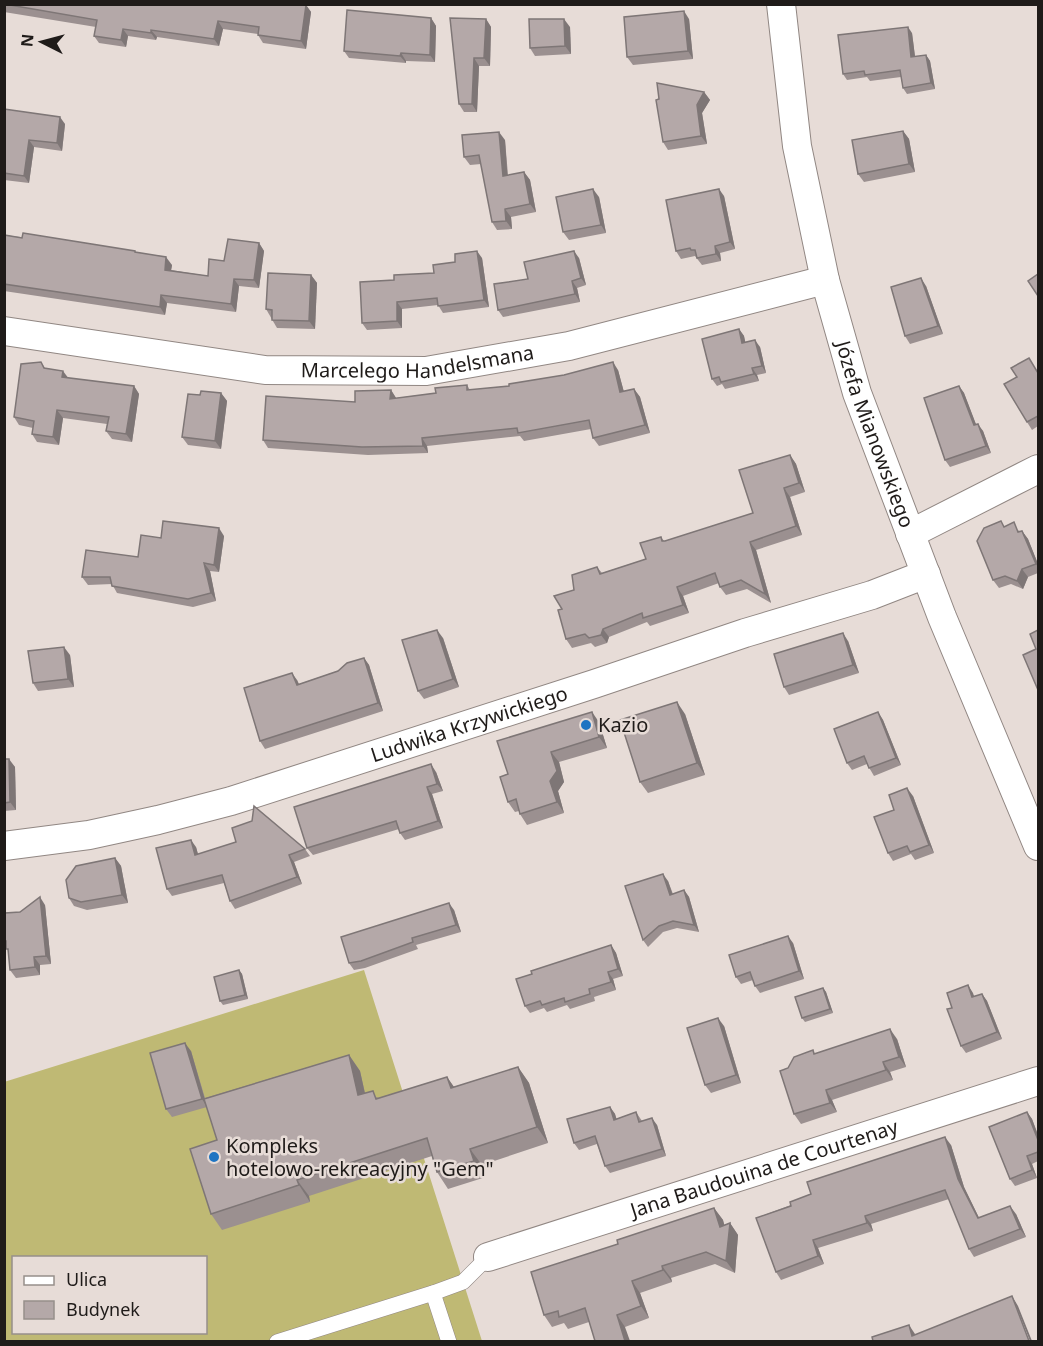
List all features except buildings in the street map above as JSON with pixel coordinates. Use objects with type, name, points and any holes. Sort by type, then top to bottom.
[{"type":"street","name":"Józefa Mianowskiego","points":[[781,4],[797,146],[825,280],[865,417],[926,574],[1038,846]]},
{"type":"street","name":"Marcelego Handelsmana","points":[[4,331],[266,370],[426,371],[569,346],[825,280]]},
{"type":"street","points":[[910,534],[1038,469]]},
{"type":"street","name":"Ludwika Krzywickiego","points":[[4,846],[89,835],[231,801],[745,633],[872,595],[926,574]]},
{"type":"street","name":"Jana Baudouina de Courtenay","points":[[488,1257],[1038,1081]]},
{"type":"lane","points":[[277,1341],[463,1282],[488,1257]]},
{"type":"lane","points":[[433,1293],[449,1341]]},
{"type":"shaded area","name":"Kompleks hotelowo-rekreacyjny \"Gem\"","points":[[364,970],[482,1341],[5,1341],[4,1082]]},
{"type":"place","name":"Kazio","points":[[586,725]]},
{"type":"place","name":"Kompleks hotelowo-rekreacyjny \"Gem\"","points":[[214,1157]]}]
